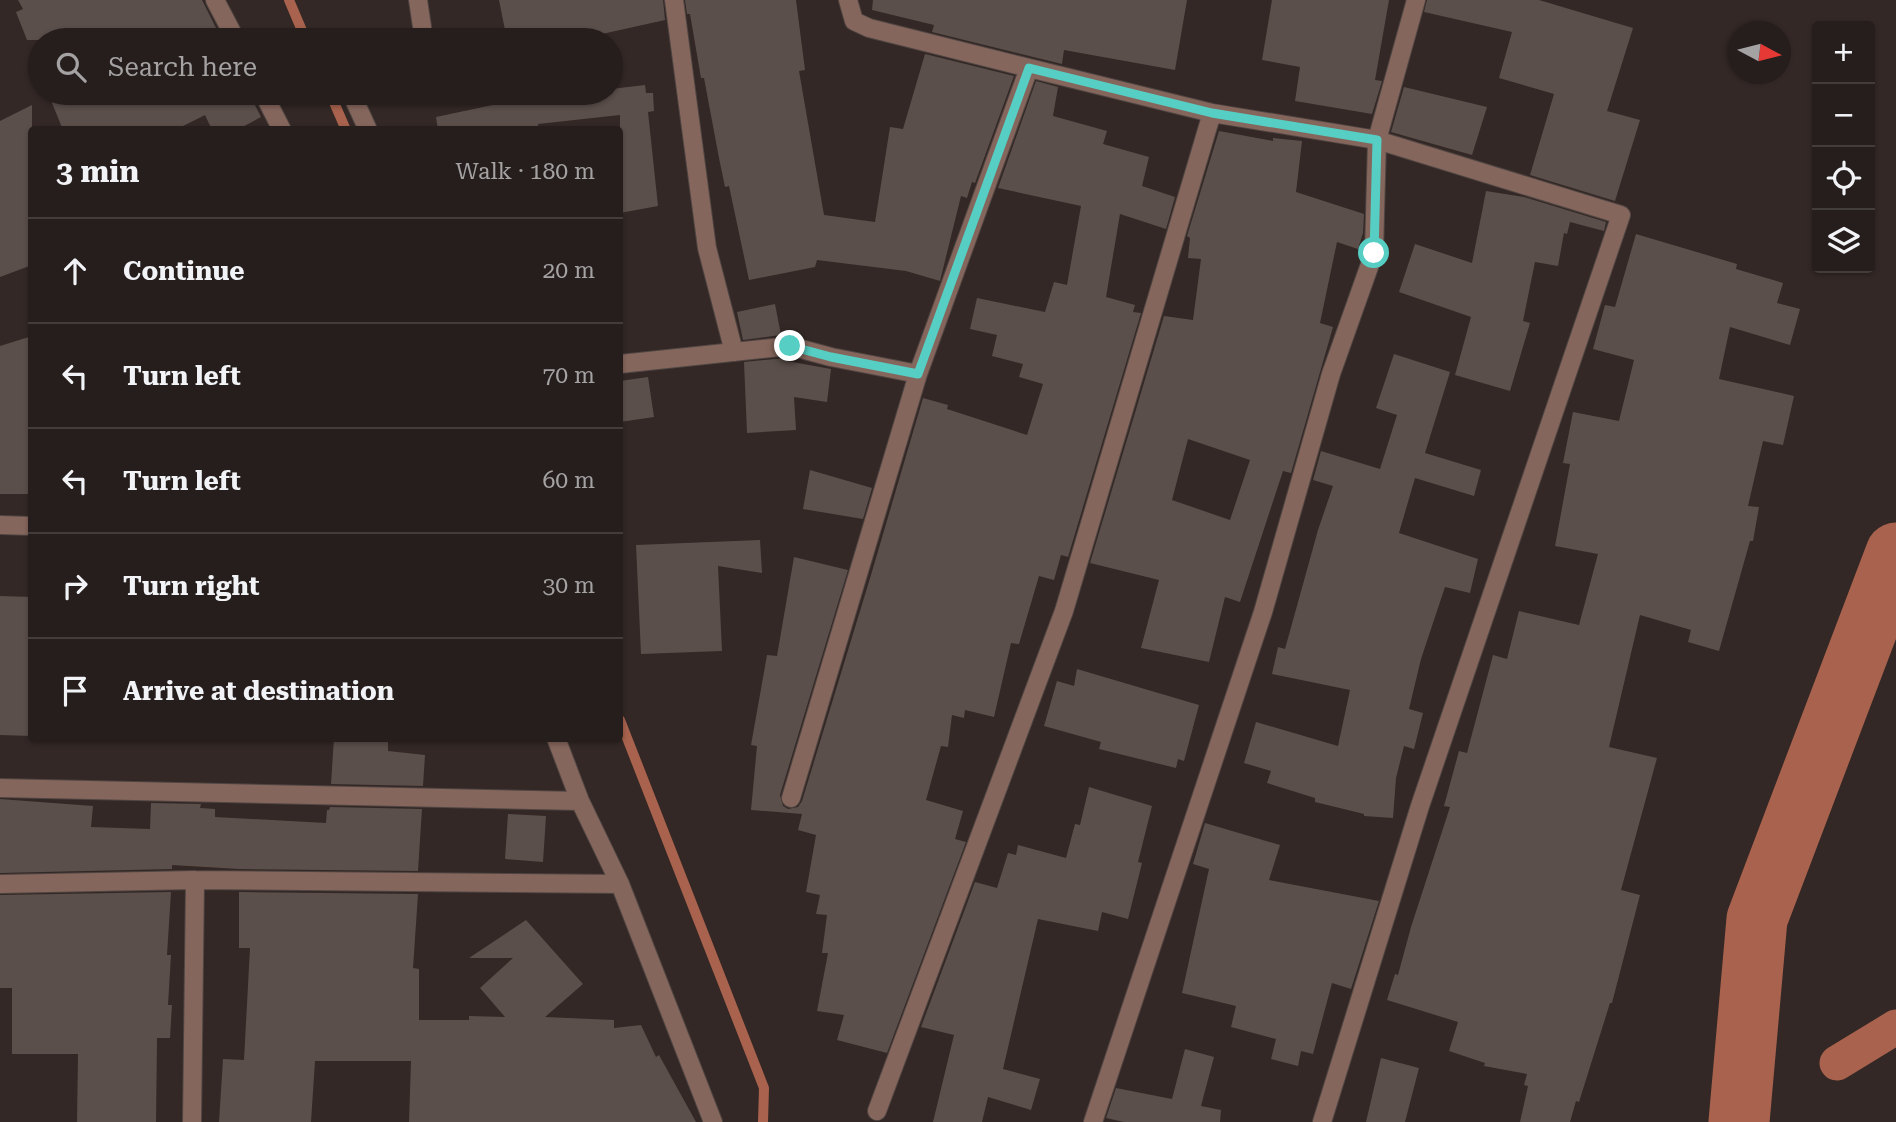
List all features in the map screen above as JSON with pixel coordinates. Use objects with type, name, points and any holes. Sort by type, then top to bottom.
[{"type":"street","points":[[215,0],[230,28]]},
{"type":"street","points":[[418,0],[422,28]]},
{"type":"street","points":[[674,0],[706,248],[734,352]]},
{"type":"street","points":[[848,0],[854,21],[869,28],[1212,113],[1377,140],[1621,215],[1420,806],[1322,1122]]},
{"type":"street","points":[[1093,1122],[1263,612],[1331,374],[1374,253],[1377,140],[1416,0]]},
{"type":"street","points":[[791,798],[918,374],[1029,68]]},
{"type":"street","points":[[269,105],[280,126]]},
{"type":"street","points":[[357,105],[366,126]]},
{"type":"street","points":[[877,1111],[1064,611],[1212,113]]},
{"type":"street","points":[[623,364],[790,346],[918,374]]},
{"type":"street","points":[[0,525],[28,526]]},
{"type":"street","points":[[558,742],[580,801],[620,884],[713,1122]]},
{"type":"street","points":[[0,788],[580,801]]},
{"type":"street","points":[[0,884],[195,880],[620,884]]},
{"type":"street","points":[[192,1122],[195,880]]},
{"type":"building","points":[[18,0],[202,0],[216,28],[28,28],[27,40],[16,12],[23,9]]},
{"type":"building","points":[[499,0],[663,0],[665,20],[623,29],[505,28]]},
{"type":"building","points":[[685,0],[796,0],[805,70],[799,71],[824,215],[875,222],[890,127],[903,129],[925,54],[1014,76],[975,183],[972,182],[967,198],[961,196],[940,281],[906,271],[817,260],[815,267],[749,280],[729,186],[725,187],[704,78],[701,78]]},
{"type":"building","points":[[873,0],[1187,0],[1175,70],[1064,50],[1062,64],[932,32],[934,25],[872,10]]},
{"type":"building","points":[[1272,0],[1389,0],[1375,80],[1382,81],[1372,114],[1295,101],[1300,67],[1262,60]]},
{"type":"building","points":[[1427,0],[1539,0],[1633,28],[1607,111],[1640,120],[1615,201],[1530,175],[1554,94],[1499,78],[1512,32],[1424,12]]},
{"type":"building","points":[[1036,81],[1058,87],[1053,116],[1107,131],[1103,144],[1149,157],[1142,186],[1175,197],[1166,229],[1120,214],[1106,297],[1135,305],[1133,312],[1141,313],[1068,557],[1061,555],[1054,580],[1039,576],[1019,644],[1011,643],[994,717],[965,710],[964,718],[952,715],[948,747],[941,746],[926,800],[963,811],[955,839],[966,842],[887,1053],[837,1040],[844,1015],[817,1011],[828,953],[822,953],[827,915],[816,914],[820,895],[806,892],[816,835],[798,830],[802,814],[751,810],[757,746],[751,745],[767,655],[777,656],[794,557],[848,570],[780,795],[783,806],[788,809],[798,807],[923,398],[948,405],[947,409],[1027,435],[1043,384],[1019,377],[1023,364],[992,356],[997,335],[970,329],[977,298],[1045,312],[1054,282],[1067,285],[1081,206],[998,188]]},
{"type":"building","points":[[645,85],[646,93],[653,93],[654,111],[648,112],[658,206],[623,212],[623,126],[620,126],[620,115],[538,126],[437,126],[436,117],[493,105],[623,105],[623,88]]},
{"type":"building","points":[[1404,87],[1487,107],[1472,155],[1391,132]]},
{"type":"building","points":[[32,105],[32,126],[28,126],[28,266],[0,277],[0,121]]},
{"type":"building","points":[[53,105],[255,105],[261,117],[244,126],[210,126],[205,115],[183,126],[61,126]]},
{"type":"building","points":[[1219,131],[1273,141],[1273,138],[1302,141],[1296,192],[1364,214],[1363,233],[1358,249],[1337,242],[1320,323],[1333,327],[1291,473],[1283,471],[1240,602],[1225,597],[1209,662],[1141,648],[1159,580],[1090,563],[1164,316],[1193,320],[1201,259],[1188,258],[1190,238],[1187,236]],"holes":[[[1188,439],[1250,460],[1230,520],[1172,500]]]},
{"type":"building","points":[[1486,191],[1524,197],[1606,222],[1604,231],[1570,222],[1567,234],[1564,233],[1558,266],[1535,262],[1523,321],[1530,323],[1510,391],[1455,375],[1471,317],[1399,292],[1415,244],[1472,263]]},
{"type":"building","points":[[1636,234],[1737,264],[1736,269],[1783,283],[1777,303],[1800,309],[1790,345],[1730,327],[1719,379],[1794,396],[1783,445],[1763,441],[1748,506],[1759,507],[1753,541],[1750,541],[1719,651],[1688,642],[1691,630],[1640,615],[1609,747],[1657,758],[1621,890],[1640,895],[1612,1003],[1570,1122],[1520,1122],[1528,1086],[1524,1085],[1527,1074],[1484,1066],[1485,1063],[1449,1051],[1458,1022],[1387,1000],[1395,974],[1398,975],[1450,807],[1444,806],[1459,751],[1467,753],[1493,655],[1507,659],[1519,611],[1579,625],[1598,554],[1555,546],[1570,464],[1563,463],[1573,412],[1619,421],[1634,360],[1593,349],[1605,305],[1615,307]]},
{"type":"building","points":[[775,304],[781,335],[743,340],[737,312]]},
{"type":"building","points":[[28,337],[28,494],[0,494],[0,346]]},
{"type":"building","points":[[1394,354],[1450,372],[1425,453],[1481,470],[1474,496],[1415,478],[1399,533],[1478,559],[1470,593],[1445,587],[1421,659],[1409,709],[1423,713],[1414,749],[1404,746],[1396,778],[1393,818],[1364,816],[1315,802],[1315,798],[1267,783],[1271,771],[1244,763],[1256,722],[1338,746],[1350,690],[1272,674],[1278,647],[1285,649],[1333,486],[1313,480],[1321,451],[1380,469],[1397,415],[1376,408]]},
{"type":"building","points":[[786,358],[787,361],[831,369],[827,402],[794,397],[796,430],[747,433],[744,362]]},
{"type":"building","points":[[648,377],[654,417],[623,422],[623,381]]},
{"type":"building","points":[[810,470],[872,488],[863,519],[803,509]]},
{"type":"building","points":[[760,540],[762,573],[718,566],[722,651],[641,654],[636,545]]},
{"type":"building","points":[[0,596],[28,597],[28,736],[0,735]]},
{"type":"building","points":[[1077,669],[1199,705],[1184,761],[1178,759],[1176,768],[1099,749],[1101,742],[1044,726],[1057,681],[1074,686]]},
{"type":"building","points":[[334,742],[388,742],[388,751],[425,755],[423,786],[331,784]]},
{"type":"building","points":[[1089,787],[1152,806],[1128,919],[1102,912],[1098,931],[1038,919],[1003,1069],[1040,1079],[1031,1110],[988,1097],[982,1122],[933,1122],[954,1035],[921,1027],[975,882],[997,888],[1008,853],[1016,855],[1018,845],[1066,858],[1075,824],[1080,825]]},
{"type":"building","points":[[0,799],[93,806],[91,827],[150,829],[151,803],[201,804],[200,808],[215,809],[215,817],[326,823],[327,810],[330,807],[422,809],[418,871],[239,869],[172,865],[172,869],[0,873]]},
{"type":"building","points":[[508,814],[546,816],[543,862],[505,859]]},
{"type":"building","points":[[1205,823],[1280,845],[1269,880],[1379,901],[1351,989],[1332,983],[1313,1054],[1301,1051],[1298,1066],[1271,1059],[1276,1039],[1231,1027],[1236,1006],[1182,993],[1209,869],[1193,864]]},
{"type":"building","points":[[171,892],[167,955],[171,955],[168,1005],[172,1005],[170,1038],[157,1038],[156,1122],[77,1122],[78,1054],[12,1054],[12,988],[0,988],[0,895]]},
{"type":"building","points":[[239,892],[418,894],[413,968],[419,969],[419,1020],[469,1020],[469,1016],[505,1017],[480,988],[513,958],[469,958],[526,920],[583,984],[545,1017],[614,1020],[614,1028],[641,1025],[656,1057],[659,1055],[696,1122],[409,1122],[411,1061],[315,1061],[311,1122],[219,1122],[223,1059],[244,1060],[250,948],[239,948]]},
{"type":"building","points":[[1185,1049],[1214,1057],[1201,1106],[1221,1110],[1220,1122],[1124,1122],[1106,1118],[1116,1088],[1172,1099]]},
{"type":"building","points":[[1381,1058],[1419,1068],[1405,1122],[1366,1122]]},
{"type":"waterway","points":[[289,0],[301,28]]},
{"type":"waterway","points":[[335,105],[344,126]]},
{"type":"waterway","points":[[1739,1122],[1757,919],[1896,553]]},
{"type":"waterway","points":[[623,728],[764,1088],[763,1122]]},
{"type":"waterway","points":[[1837,1063],[1896,1027]]},
{"type":"route","points":[[790,346],[918,374],[1029,68],[1212,113],[1377,140],[1374,253]]}]
